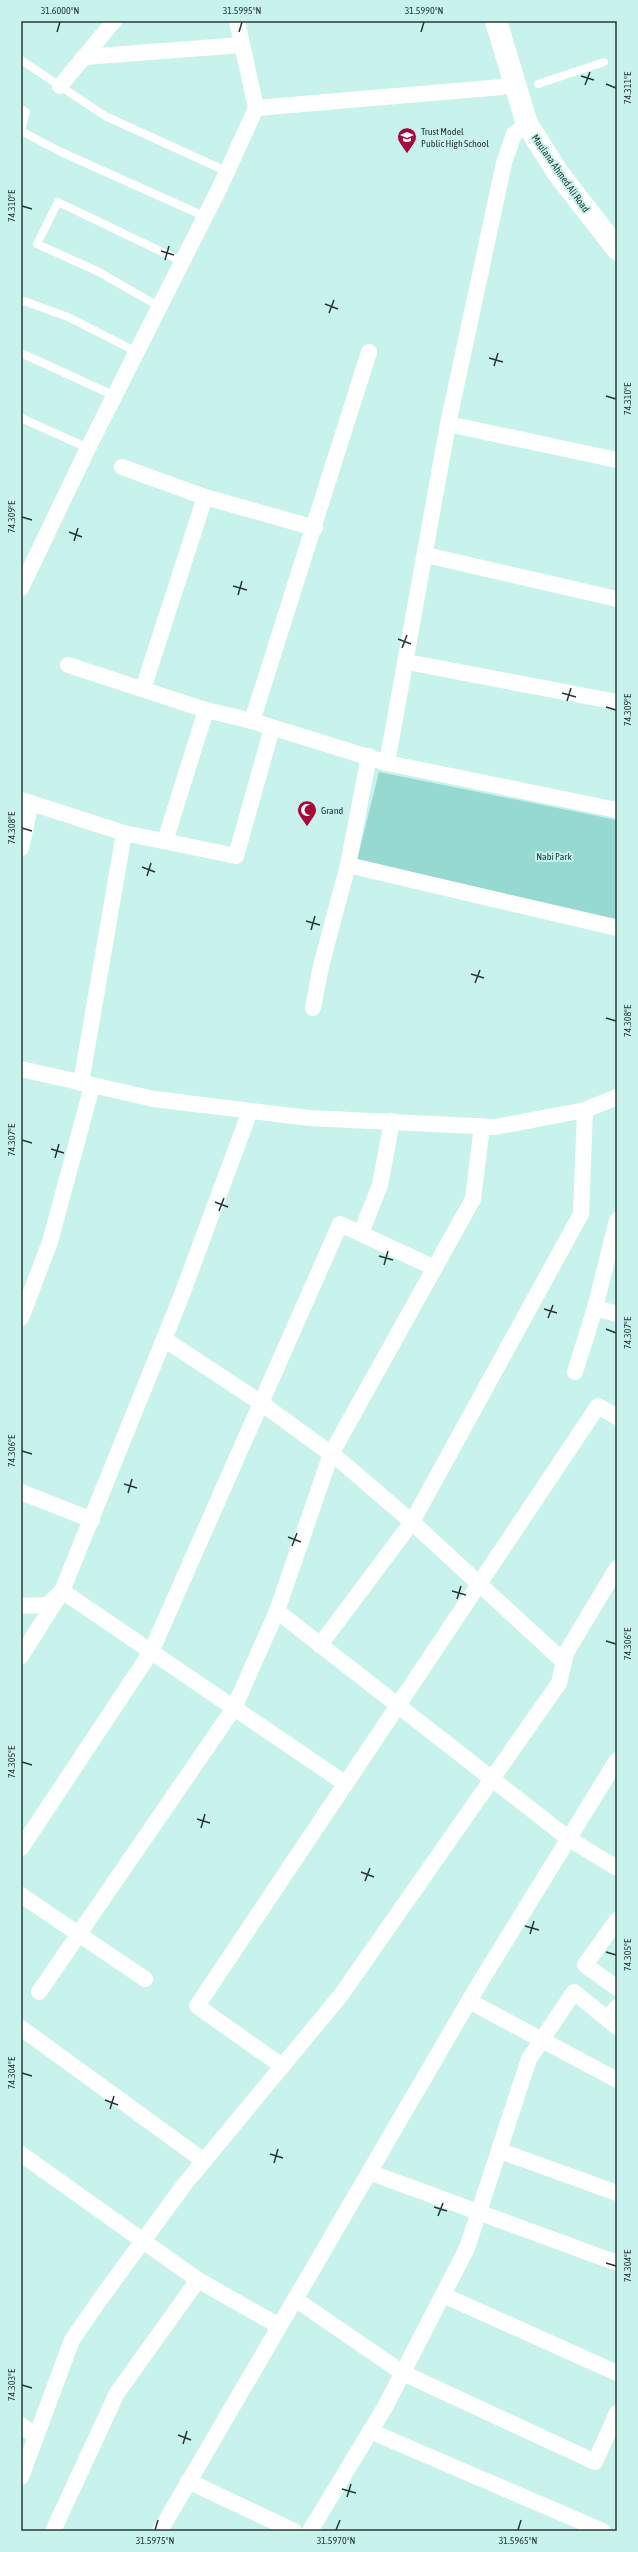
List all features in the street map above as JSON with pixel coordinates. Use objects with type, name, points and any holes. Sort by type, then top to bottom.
[{"type":"street","points":[[60,86],[114,21]]},
{"type":"street","points":[[21,588],[88,448],[206,217],[228,172],[256,108],[237,21]]},
{"type":"street","name":"Maulana Ahmed Ali Road","points":[[496,21],[527,124],[558,173],[617,250]]},
{"type":"street","points":[[84,57],[242,45]]},
{"type":"street","points":[[256,108],[502,87]]},
{"type":"street","points":[[387,763],[407,662],[448,424],[504,163],[514,134],[527,124]]},
{"type":"street","points":[[252,721],[369,352]]},
{"type":"street","points":[[448,424],[617,460]]},
{"type":"street","points":[[122,467],[205,497],[314,528]]},
{"type":"street","points":[[143,689],[205,497]]},
{"type":"street","points":[[426,555],[617,599]]},
{"type":"street","points":[[407,662],[617,702]]},
{"type":"street","points":[[68,665],[206,710],[252,721],[369,756],[387,763],[617,810]]},
{"type":"street","points":[[165,840],[206,710]]},
{"type":"street","points":[[21,848],[26,802],[124,833],[165,840],[236,856],[272,728]]},
{"type":"street","points":[[313,1008],[321,966],[348,865],[369,756]]},
{"type":"street","points":[[21,1318],[50,1242],[86,1084],[124,833]]},
{"type":"street","points":[[348,865],[617,928]]},
{"type":"street","points":[[21,1069],[154,1099],[309,1118],[495,1126],[585,1110],[617,1098]]},
{"type":"street","points":[[320,1645],[412,1522],[581,1214],[585,1110]]},
{"type":"street","points":[[21,1656],[62,1591],[92,1520],[164,1339],[250,1111]]},
{"type":"street","points":[[361,1233],[380,1185],[392,1121]]},
{"type":"street","points":[[39,1992],[234,1708],[277,1611],[331,1454],[474,1199],[482,1126]]},
{"type":"street","points":[[575,1372],[595,1308],[617,1220]]},
{"type":"street","points":[[21,1848],[150,1652],[340,1224],[435,1268]]},
{"type":"street","points":[[595,1308],[617,1314]]},
{"type":"street","points":[[164,1339],[261,1403],[331,1454],[412,1522],[564,1662]]},
{"type":"street","points":[[282,2066],[197,2006],[481,1584],[598,1406],[617,1417]]},
{"type":"street","points":[[21,1492],[92,1520]]},
{"type":"street","points":[[21,2477],[72,2340],[143,2241],[204,2161],[341,1995],[559,1683],[566,1653],[617,1568]]},
{"type":"street","points":[[62,1591],[346,1784]]},
{"type":"street","points":[[21,1606],[47,1605],[62,1591]]},
{"type":"street","points":[[277,1611],[569,1838],[617,1868]]},
{"type":"street","points":[[160,2531],[469,2001],[569,1838],[612,1780],[617,1760]]},
{"type":"street","points":[[21,1895],[145,1979]]},
{"type":"street","points":[[617,1920],[585,1965],[617,1988]]},
{"type":"street","points":[[310,2531],[403,2373],[467,2248],[529,2059],[574,1992],[614,2018]]},
{"type":"street","points":[[469,2001],[617,2080]]},
{"type":"street","points":[[21,2028],[204,2161]]},
{"type":"street","points":[[500,2151],[617,2193]]},
{"type":"street","points":[[22,2158],[198,2280],[279,2326]]},
{"type":"street","points":[[369,2172],[617,2263]]},
{"type":"street","points":[[53,2531],[117,2393],[198,2280]]},
{"type":"street","points":[[443,2295],[617,2373]]},
{"type":"street","points":[[295,2299],[403,2373],[595,2462],[617,2413]]},
{"type":"street","points":[[21,2425],[36,2437]]},
{"type":"street","points":[[370,2431],[603,2531]]},
{"type":"street","points":[[188,2481],[294,2531]]},
{"type":"lane","points":[[21,60],[105,116],[228,172]]},
{"type":"lane","points":[[538,84],[604,62]]},
{"type":"lane","points":[[21,109],[26,112],[21,130],[61,152],[206,217]]},
{"type":"lane","points":[[160,307],[97,271],[37,244],[58,202],[183,262]]},
{"type":"lane","points":[[24,301],[68,317],[137,352]]},
{"type":"lane","points":[[21,353],[115,396]]},
{"type":"lane","points":[[21,418],[88,448]]},
{"type":"green space","name":"Nabi Park","points":[[379,772],[617,820],[617,919],[357,860]]},
{"type":"place","name":"Trust Model Public High School","points":[[407,154]]},
{"type":"place","name":"Grand","points":[[307,827]]}]
